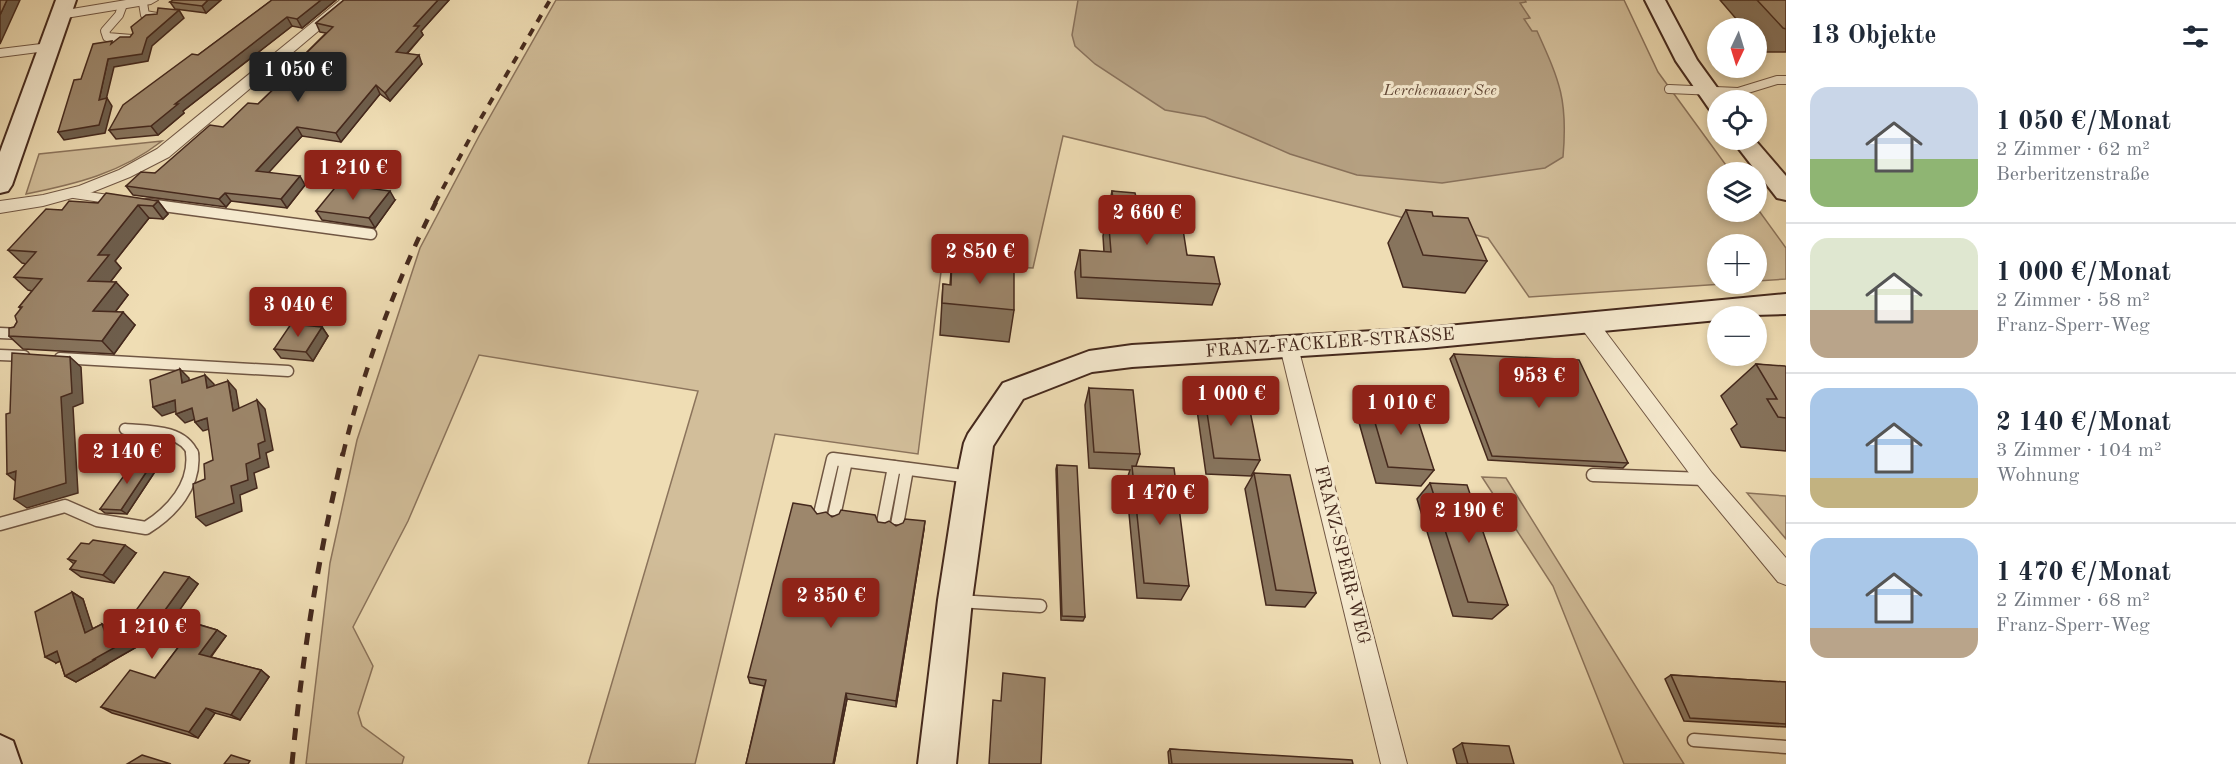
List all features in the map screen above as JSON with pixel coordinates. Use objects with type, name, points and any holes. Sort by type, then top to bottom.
[{"type":"street","points":[[0,207],[74,194],[132,172],[162,153],[348,0]]},
{"type":"street","points":[[1655,0],[1687,61],[1707,90]]},
{"type":"street","points":[[0,185],[63,8],[122,7],[147,1]]},
{"type":"street","points":[[0,53],[49,47]]},
{"type":"street","points":[[1751,150],[1786,192]]},
{"type":"street","name":"FRANZ-FACKLER-STRASSE","points":[[937,764],[955,600],[972,477],[979,443],[1013,391],[1089,362],[1132,356],[1289,347],[1589,324],[1786,304]]},
{"type":"street","points":[[1589,324],[1705,479],[1786,575]]},
{"type":"street","name":"FRANZ-SPERR-WEG","points":[[1289,347],[1394,764]]},
{"type":"street","points":[[0,754],[2,764]]},
{"type":"lane","points":[[147,1],[145,15],[157,17]]},
{"type":"lane","points":[[122,7],[119,15],[105,31],[107,37],[132,39]]},
{"type":"lane","points":[[1745,90],[1782,80],[1786,90]]},
{"type":"lane","points":[[1669,89],[1707,97]]},
{"type":"lane","points":[[74,194],[131,202]]},
{"type":"lane","points":[[142,203],[371,234]]},
{"type":"lane","points":[[0,333],[24,334]]},
{"type":"lane","points":[[0,355],[32,357]]},
{"type":"lane","points":[[53,358],[288,371]]},
{"type":"lane","points":[[0,524],[65,506],[97,520],[146,528],[165,515],[182,493],[194,470],[194,456],[188,445],[177,437],[125,429]]},
{"type":"lane","points":[[820,514],[833,459],[972,477]]},
{"type":"lane","points":[[834,516],[846,460]]},
{"type":"lane","points":[[884,523],[894,467]]},
{"type":"lane","points":[[897,525],[907,469]]},
{"type":"lane","points":[[1593,475],[1705,479]]},
{"type":"lane","points":[[955,600],[1040,606]]},
{"type":"lane","points":[[1694,740],[1786,747]]},
{"type":"shaded area","points":[[556,0],[1624,0],[1658,72],[1707,139],[1707,150],[1715,150],[1724,162],[1707,162],[1707,222],[1767,222],[1786,248],[1786,279],[1767,280],[1767,234],[1707,234],[1707,285],[1529,297],[1488,238],[1063,136],[1033,268],[942,264],[918,454],[775,434],[695,764],[588,764],[698,391],[479,355],[408,521],[353,627],[373,666],[358,713],[362,726],[404,757],[402,764],[306,764],[330,563],[357,440],[420,248],[479,136]]},
{"type":"shaded area","points":[[162,141],[130,161],[97,176],[26,194],[39,154]]},
{"type":"shaded area","points":[[1482,477],[1506,478],[1684,764],[1624,764],[1553,586]]},
{"type":"shaded area","points":[[1747,493],[1786,496],[1786,539]]},
{"type":"water","name":"Lerchenauer See","points":[[1078,0],[1525,0],[1526,2],[1520,3],[1530,18],[1524,19],[1532,31],[1537,31],[1561,92],[1564,120],[1563,157],[1545,168],[1442,183],[1357,175],[1290,154],[1205,117],[1165,110],[1095,64],[1075,46],[1072,35]]},
{"type":"building","points":[[0,0],[7,0],[0,15]]},
{"type":"building","points":[[173,0],[208,0],[202,6],[170,2]]},
{"type":"building","points":[[272,0],[321,0],[297,19],[287,17],[175,104],[178,104],[151,126],[109,130],[123,105],[192,54],[198,55]]},
{"type":"building","points":[[344,0],[438,0],[414,26],[419,26],[396,52],[419,55],[385,93],[376,85],[336,133],[297,127],[256,171],[300,176],[281,199],[225,193],[219,199],[126,186],[141,172],[155,173],[210,125],[223,127],[248,103],[258,104],[299,65],[295,64],[333,27],[316,23]]},
{"type":"building","points":[[1757,0],[1786,0],[1786,29],[1783,28]]},
{"type":"building","points":[[158,8],[179,10],[147,38],[142,54],[108,59],[99,100],[107,98],[99,125],[58,132],[74,80],[81,79],[93,44],[112,41],[111,44],[120,37],[130,37],[133,33],[131,27],[146,15],[157,14]]},
{"type":"building","points":[[338,184],[390,191],[369,218],[316,211]]},
{"type":"building","points":[[1112,191],[1135,193],[1136,197],[1170,198],[1174,223],[1182,223],[1187,255],[1214,257],[1220,284],[1081,277],[1080,250],[1111,252],[1108,215],[1115,215]]},
{"type":"building","points":[[106,193],[158,201],[153,206],[138,205],[98,255],[109,255],[88,281],[116,282],[93,311],[123,312],[102,341],[9,336],[9,328],[14,327],[17,322],[15,316],[22,307],[19,307],[42,279],[14,277],[36,252],[8,250],[46,209],[62,210],[69,201],[98,203]]},
{"type":"building","points":[[1406,210],[1432,212],[1433,216],[1468,218],[1487,261],[1423,255]]},
{"type":"building","points":[[952,257],[977,259],[977,263],[1014,265],[1014,310],[942,303],[943,284],[951,285]]},
{"type":"building","points":[[291,324],[322,327],[306,352],[274,349]]},
{"type":"building","points":[[12,353],[70,357],[72,393],[61,397],[66,483],[14,499],[16,471],[7,474],[6,414],[10,413]]},
{"type":"building","points":[[1454,354],[1579,360],[1628,463],[1492,456]]},
{"type":"building","points":[[1757,366],[1786,367],[1786,418],[1778,417],[1767,399],[1777,399]]},
{"type":"building","points":[[180,369],[182,383],[205,375],[207,388],[228,381],[233,411],[257,400],[265,441],[258,444],[260,458],[246,464],[248,480],[231,486],[234,503],[196,517],[193,484],[205,479],[204,464],[213,460],[207,418],[195,422],[192,408],[176,414],[175,400],[153,407],[150,380]]},
{"type":"building","points":[[1089,388],[1133,390],[1140,454],[1094,452]]},
{"type":"building","points":[[1204,393],[1247,396],[1260,460],[1214,458]]},
{"type":"building","points":[[1369,402],[1413,405],[1434,470],[1388,467]]},
{"type":"building","points":[[138,456],[151,465],[121,510],[100,509]]},
{"type":"building","points":[[1057,465],[1077,466],[1085,617],[1062,616]]},
{"type":"building","points":[[1132,466],[1174,468],[1189,586],[1144,583]]},
{"type":"building","points":[[1254,473],[1290,475],[1316,593],[1276,590]]},
{"type":"building","points":[[1430,483],[1467,485],[1508,605],[1468,602]]},
{"type":"building","points":[[793,503],[811,506],[817,514],[826,512],[832,517],[839,514],[841,510],[875,515],[878,522],[889,521],[896,526],[903,523],[905,519],[925,521],[896,701],[846,693],[833,764],[746,764],[766,680],[748,677]]},
{"type":"building","points":[[93,540],[125,545],[103,575],[70,569],[76,561],[68,559],[81,543],[89,544]]},
{"type":"building","points":[[164,572],[189,577],[162,614],[217,630],[199,654],[261,670],[231,715],[206,708],[189,732],[101,707],[130,670],[155,678],[183,641],[158,635],[160,632],[156,634],[145,632],[65,676],[57,651],[45,657],[35,612],[72,592],[85,633],[102,624],[110,646]]},
{"type":"building","points":[[1003,673],[1045,678],[1041,764],[989,764],[993,700],[1001,701]]},
{"type":"building","points":[[1671,675],[1786,682],[1786,724],[1690,718]]},
{"type":"building","points":[[1462,743],[1509,746],[1514,764],[1468,764]]},
{"type":"building","points":[[1170,749],[1352,760],[1353,764],[1172,764]]},
{"type":"building","points":[[142,755],[171,764],[127,764]]},
{"type":"building","points":[[231,755],[250,761],[248,764],[224,764]]},
{"type":"railway","points":[[435,203],[477,125],[550,0]]},
{"type":"railway","points":[[343,454],[351,421],[382,325],[436,202]]},
{"type":"railway","points":[[292,764],[312,608],[343,453]]}]
